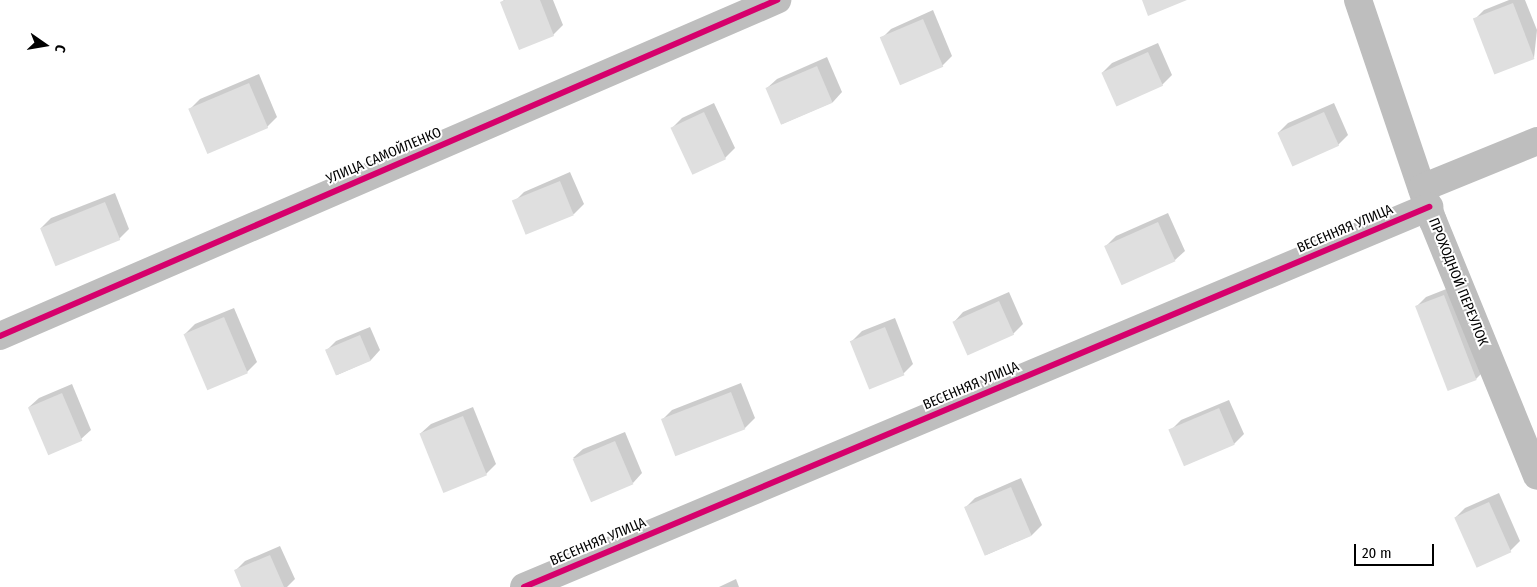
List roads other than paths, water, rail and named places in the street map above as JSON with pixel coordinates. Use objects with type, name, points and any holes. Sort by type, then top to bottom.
[{"type":"street","name":"УЛИЦА САМОЙЛЕНКО","points":[[0,336],[778,0]]},
{"type":"street","name":"ПРОХОДНОЙ ПЕРЕУЛОК","points":[[1358,0],[1425,197],[1537,476]]},
{"type":"street","name":"ВЕСЕННЯЯ УЛИЦА","points":[[524,587],[1425,197],[1537,141]]}]
